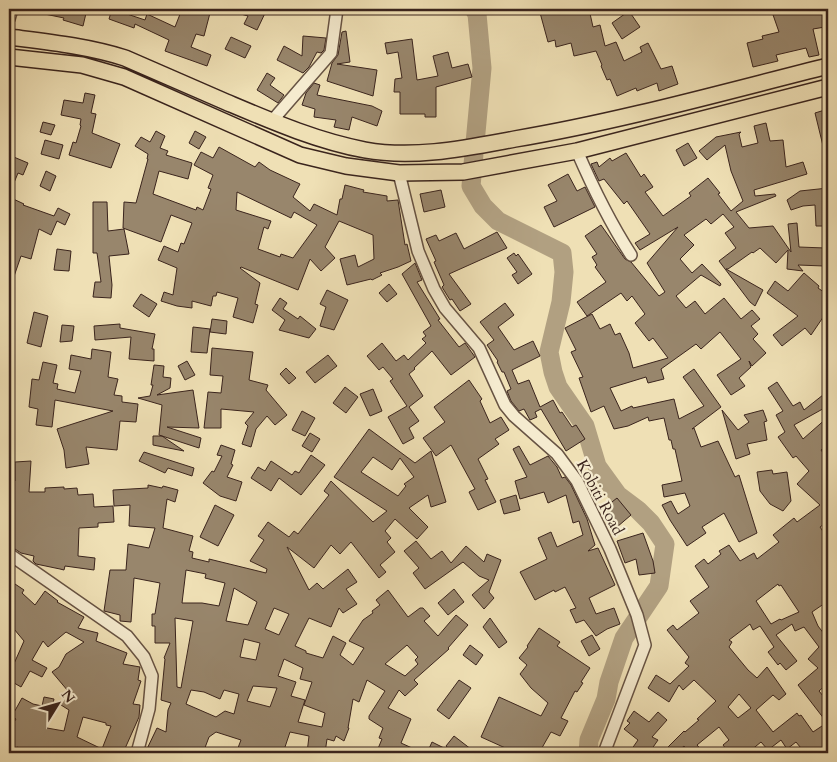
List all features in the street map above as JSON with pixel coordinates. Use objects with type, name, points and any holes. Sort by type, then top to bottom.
[{"type":"main road","points":[[9,37],[90,48],[117,56],[272,122],[324,140],[366,150],[413,154],[501,142],[626,118],[828,66]]},
{"type":"main road","points":[[9,57],[82,65],[124,77],[300,155],[346,166],[399,173],[463,172],[577,152],[828,87]]},
{"type":"street","points":[[9,19],[12,9]]},
{"type":"street","points":[[272,122],[331,53],[337,9]]},
{"type":"street","points":[[577,152],[600,204],[631,254]]},
{"type":"street","name":"Kobiti Road","points":[[399,173],[418,251],[434,289],[445,308],[479,348],[505,405],[514,416],[557,454],[577,481],[614,557],[638,618],[645,645],[642,657],[635,669],[604,753]]},
{"type":"street","points":[[9,554],[127,636],[144,657],[152,676],[150,709],[137,753]]},
{"type":"building","points":[[36,9],[87,9],[83,26],[63,20],[64,18],[35,12]]},
{"type":"building","points":[[112,9],[145,20],[147,14],[175,27],[182,9],[210,13],[204,36],[196,34],[191,47],[211,55],[207,66],[165,51],[169,40],[135,24],[134,28],[109,19]]},
{"type":"building","points":[[230,9],[267,9],[257,30],[244,24],[248,16],[230,11]]},
{"type":"building","points":[[539,9],[562,9],[562,11],[589,9],[593,27],[600,25],[605,46],[616,42],[624,61],[642,52],[640,47],[648,43],[661,69],[672,66],[678,84],[659,91],[657,83],[637,91],[636,88],[617,96],[610,79],[607,80],[596,51],[574,56],[571,43],[556,47],[555,40],[548,42]]},
{"type":"building","points":[[771,9],[822,9],[825,27],[813,29],[819,55],[809,57],[806,48],[776,55],[778,61],[753,67],[747,43],[763,39],[762,36],[779,32]]},
{"type":"building","points":[[629,11],[640,27],[622,39],[612,23]]},
{"type":"building","points":[[346,31],[350,62],[337,64],[377,70],[373,96],[327,81],[332,63],[338,55],[342,32]]},
{"type":"building","points":[[303,36],[326,38],[324,50],[321,53],[317,52],[309,67],[303,73],[277,60],[284,46],[302,56]]},
{"type":"building","points":[[231,37],[251,46],[245,58],[225,49]]},
{"type":"building","points":[[412,39],[417,80],[438,76],[433,56],[448,52],[452,68],[468,64],[472,77],[436,87],[436,117],[425,117],[425,114],[400,114],[400,92],[394,92],[395,79],[402,78],[398,52],[387,54],[385,43]]},
{"type":"building","points":[[267,73],[275,78],[270,85],[284,95],[278,103],[257,90]]},
{"type":"building","points":[[314,83],[320,85],[317,95],[372,106],[382,111],[377,126],[352,117],[349,130],[334,127],[336,120],[314,117],[315,109],[302,105],[306,93]]},
{"type":"building","points":[[85,93],[95,95],[91,113],[96,114],[92,133],[120,144],[111,168],[69,155],[73,142],[76,143],[81,119],[61,115],[64,100],[83,103]]},
{"type":"building","points":[[828,109],[828,154],[825,154],[815,113]]},
{"type":"building","points":[[43,122],[55,125],[51,135],[40,132]]},
{"type":"building","points":[[766,123],[770,141],[783,140],[786,167],[803,162],[807,174],[754,190],[755,196],[775,194],[776,196],[736,212],[749,228],[773,226],[791,252],[788,224],[797,223],[799,247],[825,248],[824,266],[798,265],[803,271],[787,269],[788,250],[776,263],[760,248],[752,252],[726,269],[763,290],[755,306],[719,261],[736,248],[725,233],[734,227],[723,214],[711,224],[706,219],[684,235],[694,245],[680,259],[692,273],[702,264],[721,284],[720,286],[701,275],[676,296],[686,308],[695,301],[705,314],[724,298],[741,319],[752,310],[760,319],[751,326],[758,334],[753,339],[766,353],[752,366],[749,361],[751,367],[739,378],[745,386],[731,395],[717,375],[741,359],[720,332],[701,349],[696,344],[661,369],[664,379],[648,383],[646,377],[610,388],[621,411],[632,406],[633,408],[674,399],[679,419],[704,406],[683,377],[694,369],[721,407],[692,429],[694,428],[701,447],[718,441],[735,477],[739,475],[757,533],[739,542],[724,513],[702,527],[706,533],[687,546],[662,505],[671,501],[678,514],[690,506],[685,493],[664,497],[662,485],[682,481],[675,449],[673,449],[671,440],[669,440],[664,418],[649,421],[648,417],[628,426],[614,429],[604,406],[591,412],[579,378],[583,377],[571,352],[576,350],[565,328],[592,314],[600,329],[610,324],[615,335],[620,333],[633,368],[668,358],[653,338],[649,341],[635,323],[645,314],[632,296],[627,301],[621,293],[587,316],[577,302],[606,282],[595,267],[597,265],[592,257],[597,254],[585,236],[601,225],[625,259],[631,262],[659,296],[665,292],[647,263],[678,227],[640,250],[635,243],[650,234],[627,201],[624,204],[604,179],[599,181],[591,164],[597,162],[599,167],[610,158],[612,161],[626,153],[641,177],[644,174],[653,187],[645,192],[663,216],[691,196],[689,193],[708,178],[731,211],[743,201],[731,171],[725,145],[707,160],[699,151],[716,137],[741,132],[739,134],[742,147],[758,143],[754,126]]},
{"type":"building","points":[[156,131],[165,136],[160,148],[168,151],[166,155],[192,163],[188,179],[159,171],[153,194],[196,210],[197,207],[203,210],[211,189],[208,188],[213,175],[194,165],[201,152],[213,158],[219,147],[255,167],[259,162],[270,170],[300,184],[293,197],[310,211],[314,204],[337,215],[345,185],[364,190],[363,192],[387,196],[387,201],[398,200],[405,245],[407,244],[411,261],[380,273],[382,275],[372,280],[347,285],[340,259],[355,255],[358,267],[374,259],[373,235],[339,221],[325,247],[335,258],[321,271],[310,259],[298,290],[240,268],[260,283],[255,304],[258,305],[253,323],[233,317],[238,298],[217,292],[216,296],[213,296],[211,306],[192,301],[192,308],[161,301],[164,292],[173,295],[177,268],[158,260],[164,246],[178,252],[181,243],[184,244],[192,223],[171,215],[161,242],[123,228],[124,202],[136,203],[148,159],[148,154],[135,146],[141,137],[150,142]],"holes":[[[237,192],[291,218],[294,212],[317,225],[293,258],[281,254],[280,257],[258,249],[264,227],[268,229],[271,221],[236,210]]]},
{"type":"building","points":[[195,131],[206,137],[199,149],[189,143]]},
{"type":"building","points":[[45,140],[63,145],[59,159],[41,154]]},
{"type":"building","points":[[688,143],[697,158],[684,166],[676,150]]},
{"type":"building","points":[[9,155],[28,163],[23,175],[18,173],[9,195]]},
{"type":"building","points":[[46,171],[56,176],[50,191],[40,186]]},
{"type":"building","points":[[568,174],[577,191],[585,187],[595,207],[554,227],[544,207],[557,201],[548,185]]},
{"type":"building","points":[[828,188],[828,226],[816,226],[815,205],[791,210],[787,200],[800,191]]},
{"type":"building","points":[[441,190],[445,207],[424,212],[420,194]]},
{"type":"building","points":[[9,197],[23,205],[54,216],[58,208],[70,214],[65,225],[57,221],[51,235],[39,229],[31,259],[21,256],[10,288],[9,288]]},
{"type":"building","points":[[93,202],[107,202],[108,231],[124,229],[129,254],[109,256],[112,285],[111,298],[93,297],[95,282],[101,282],[97,253],[93,253]]},
{"type":"building","points":[[497,232],[507,248],[449,274],[471,304],[460,311],[442,287],[444,285],[434,262],[436,261],[426,239],[436,235],[439,241],[456,233],[464,249]]},
{"type":"building","points":[[57,249],[71,251],[69,271],[54,270]]},
{"type":"building","points":[[514,253],[516,256],[518,254],[532,274],[518,284],[512,275],[517,272],[507,258]]},
{"type":"building","points":[[415,263],[422,280],[417,282],[440,319],[438,320],[459,347],[465,343],[475,357],[451,375],[432,351],[409,374],[423,396],[409,407],[419,421],[409,428],[414,438],[403,444],[388,417],[407,406],[390,381],[393,379],[383,367],[379,370],[367,356],[382,343],[396,361],[404,355],[408,360],[426,343],[422,339],[426,336],[423,332],[431,326],[402,274]]},
{"type":"building","points":[[804,273],[819,286],[818,288],[828,295],[828,310],[811,335],[805,328],[782,346],[773,335],[798,316],[767,293],[775,281],[788,291]]},
{"type":"building","points":[[389,284],[397,294],[387,302],[379,293]]},
{"type":"building","points":[[327,290],[348,300],[334,330],[320,326],[326,307],[320,304]]},
{"type":"building","points":[[141,294],[157,304],[149,317],[133,306]]},
{"type":"building","points":[[280,298],[287,303],[283,309],[298,319],[300,316],[316,329],[309,338],[279,330],[285,320],[272,310]]},
{"type":"building","points":[[505,303],[514,315],[498,327],[514,350],[533,341],[540,356],[512,370],[518,384],[529,380],[540,407],[553,400],[560,413],[562,412],[572,427],[576,425],[585,439],[566,451],[541,409],[535,412],[537,417],[530,420],[524,409],[519,411],[511,401],[507,391],[511,389],[504,372],[502,372],[498,361],[487,345],[494,340],[480,322]]},
{"type":"building","points":[[34,312],[48,316],[41,347],[27,343]]},
{"type":"building","points":[[212,319],[227,321],[226,334],[210,332]]},
{"type":"building","points":[[120,324],[120,328],[155,334],[152,349],[154,349],[154,361],[129,359],[131,337],[95,340],[94,326]]},
{"type":"building","points":[[62,325],[74,326],[72,341],[60,342]]},
{"type":"building","points":[[193,327],[210,329],[207,353],[191,352]]},
{"type":"building","points":[[212,348],[253,352],[249,380],[268,385],[266,390],[287,415],[275,425],[267,416],[256,429],[251,447],[242,444],[248,426],[245,423],[254,412],[221,409],[221,428],[204,428],[208,392],[221,393],[223,376],[210,375]]},
{"type":"building","points":[[92,349],[111,352],[108,377],[118,379],[114,395],[122,396],[122,402],[138,404],[136,422],[120,421],[117,450],[86,447],[89,464],[66,468],[64,450],[57,429],[113,411],[55,400],[52,427],[36,425],[38,409],[29,407],[32,379],[39,380],[43,362],[57,365],[53,383],[58,384],[57,389],[75,393],[81,371],[69,369],[71,355],[91,359]]},
{"type":"building","points":[[328,355],[337,366],[315,383],[306,372]]},
{"type":"building","points":[[187,361],[195,375],[185,380],[178,366]]},
{"type":"building","points":[[154,365],[164,366],[163,377],[171,378],[170,388],[157,395],[193,390],[199,428],[167,427],[201,438],[199,448],[159,435],[162,405],[138,398],[150,396],[153,385],[151,385]]},
{"type":"building","points":[[286,368],[296,378],[289,384],[280,374]]},
{"type":"building","points":[[469,380],[482,399],[480,401],[490,423],[501,417],[509,430],[495,439],[499,444],[478,459],[488,479],[485,480],[496,502],[478,510],[469,492],[475,489],[451,445],[436,456],[423,438],[445,422],[434,407]]},
{"type":"building","points":[[777,382],[793,406],[800,402],[804,410],[828,391],[828,406],[794,425],[803,439],[828,417],[828,444],[821,450],[828,460],[828,521],[820,527],[828,539],[828,552],[824,555],[828,561],[828,601],[812,612],[818,626],[828,639],[828,666],[822,673],[828,679],[828,683],[819,691],[828,702],[828,724],[798,685],[818,668],[808,659],[819,647],[804,627],[795,631],[792,624],[776,635],[797,661],[786,670],[780,663],[778,665],[768,652],[774,647],[760,626],[753,630],[750,624],[729,640],[732,642],[729,647],[757,678],[767,667],[786,694],[779,700],[773,695],[756,710],[773,732],[797,713],[799,716],[801,715],[813,732],[825,724],[828,729],[828,742],[821,748],[825,753],[805,753],[796,742],[787,749],[781,740],[768,750],[761,742],[750,751],[729,753],[723,745],[729,740],[719,727],[697,745],[704,753],[690,753],[684,746],[676,753],[673,753],[667,748],[684,731],[699,720],[697,719],[716,701],[694,680],[683,690],[679,685],[669,702],[648,688],[656,675],[670,684],[689,666],[685,663],[689,657],[667,630],[673,625],[677,630],[699,613],[690,601],[709,587],[695,566],[704,559],[708,564],[721,554],[719,551],[729,545],[740,561],[754,553],[757,559],[779,542],[773,535],[794,518],[797,522],[820,505],[797,484],[809,471],[796,456],[793,458],[778,437],[785,432],[776,415],[783,411],[768,388]],"holes":[[[778,584],[779,586],[781,585],[799,612],[771,624],[756,601]],[[739,694],[751,708],[738,718],[728,707]]]},
{"type":"building","points":[[345,387],[358,397],[346,413],[333,403]]},
{"type":"building","points":[[373,389],[382,411],[370,416],[360,394]]},
{"type":"building","points":[[722,410],[738,430],[749,422],[744,415],[763,410],[767,421],[764,422],[767,440],[747,444],[750,454],[736,459]]},
{"type":"building","points":[[302,411],[315,418],[305,436],[292,430]]},
{"type":"building","points":[[369,429],[415,463],[431,451],[446,502],[431,507],[428,495],[409,508],[428,527],[417,539],[395,519],[385,531],[391,538],[387,542],[395,552],[380,565],[386,572],[379,578],[351,542],[340,554],[331,545],[314,568],[287,547],[309,590],[317,583],[323,589],[348,569],[357,582],[346,589],[357,604],[343,613],[339,608],[331,627],[309,618],[295,646],[306,651],[306,653],[323,658],[333,636],[346,643],[340,655],[353,665],[364,648],[349,641],[363,620],[380,605],[376,600],[388,590],[408,617],[420,608],[423,608],[430,616],[424,621],[438,636],[456,615],[468,625],[449,649],[414,680],[418,684],[405,696],[399,690],[388,708],[411,719],[401,743],[423,753],[383,753],[377,751],[382,739],[379,738],[383,728],[369,719],[369,716],[385,691],[367,680],[359,702],[353,699],[349,728],[344,741],[336,736],[334,741],[327,739],[325,753],[307,753],[309,736],[290,732],[283,753],[236,753],[241,740],[216,732],[209,737],[203,753],[145,753],[157,728],[166,732],[168,710],[171,703],[161,700],[164,658],[170,643],[155,643],[155,626],[152,626],[152,614],[155,614],[160,583],[134,578],[131,622],[120,621],[120,615],[104,611],[110,570],[126,570],[128,544],[149,548],[155,528],[129,526],[130,505],[114,506],[113,490],[148,488],[148,485],[178,490],[175,502],[167,499],[163,528],[193,536],[189,551],[193,552],[192,558],[209,562],[209,559],[266,573],[267,569],[250,561],[264,540],[258,536],[268,522],[289,537],[294,531],[298,534],[329,495],[324,491],[331,481],[373,522],[387,511],[334,477]],"holes":[[[373,457],[392,470],[400,458],[414,477],[404,484],[406,486],[398,496],[361,472]],[[186,570],[206,574],[205,578],[225,583],[219,606],[202,603],[182,603]],[[234,588],[257,602],[248,625],[226,621]],[[274,608],[289,614],[279,635],[265,629]],[[175,618],[193,621],[181,688],[177,687]],[[244,639],[260,643],[256,660],[240,657]],[[407,645],[418,657],[415,660],[418,664],[405,676],[385,664]],[[284,659],[303,668],[300,679],[312,682],[304,705],[325,713],[322,727],[298,722],[305,700],[291,696],[296,682],[278,676]],[[253,686],[277,688],[270,707],[247,701]],[[191,690],[204,692],[220,699],[224,690],[239,694],[234,714],[225,711],[216,717],[186,704]]]},
{"type":"building","points":[[310,433],[320,439],[312,452],[302,446]]},
{"type":"building","points":[[153,436],[162,436],[184,451],[153,445]]},
{"type":"building","points":[[221,445],[235,450],[231,464],[233,465],[227,477],[242,482],[236,501],[220,496],[203,483],[212,471],[214,472],[222,456],[217,455]]},
{"type":"building","points":[[519,446],[530,465],[548,456],[557,467],[562,478],[565,477],[571,485],[587,519],[595,545],[588,551],[598,548],[615,585],[589,598],[596,614],[614,608],[620,624],[596,636],[584,620],[576,623],[570,610],[576,608],[565,587],[555,592],[554,590],[535,600],[520,572],[547,559],[538,538],[551,532],[557,547],[583,535],[579,521],[573,523],[566,495],[548,503],[544,492],[520,499],[515,481],[527,477],[513,449]]},
{"type":"building","points":[[144,452],[194,468],[192,476],[168,468],[165,473],[139,461]]},
{"type":"building","points":[[311,455],[325,465],[301,495],[279,478],[271,491],[251,478],[258,467],[265,471],[271,461],[292,475],[295,471],[299,473]]},
{"type":"building","points":[[31,461],[29,492],[45,492],[45,488],[77,488],[78,495],[93,494],[94,507],[113,506],[114,522],[98,523],[98,527],[79,528],[78,556],[95,558],[94,570],[65,566],[64,570],[36,564],[33,561],[34,556],[21,553],[9,545],[9,480],[15,481],[15,462]]},
{"type":"building","points":[[772,470],[773,474],[787,472],[791,501],[783,511],[770,504],[760,491],[757,472]]},
{"type":"building","points":[[516,495],[520,510],[504,514],[500,500]]},
{"type":"building","points":[[617,498],[631,515],[617,527],[603,509]]},
{"type":"building","points":[[215,505],[234,515],[218,546],[200,537]]},
{"type":"building","points":[[643,533],[653,561],[655,573],[639,575],[636,559],[625,563],[617,541]]},
{"type":"building","points":[[416,541],[431,559],[442,551],[451,563],[466,546],[484,562],[487,554],[501,560],[489,592],[494,598],[484,609],[472,595],[489,580],[479,576],[463,562],[425,589],[413,573],[419,568],[404,551]]},
{"type":"building","points":[[9,580],[24,590],[22,593],[35,605],[45,591],[57,602],[84,617],[78,628],[98,633],[96,641],[127,653],[123,664],[140,667],[138,680],[141,681],[133,704],[140,705],[139,717],[123,753],[31,753],[17,747],[15,749],[9,745],[9,730],[16,719],[12,716],[22,698],[42,706],[44,697],[54,699],[47,728],[64,731],[69,710],[61,705],[68,691],[52,672],[59,667],[66,654],[84,642],[66,632],[48,647],[43,641],[32,660],[47,668],[42,677],[30,671],[21,687],[9,680],[9,675],[24,641],[14,629],[9,636]],"holes":[[[83,717],[106,723],[106,725],[111,726],[102,749],[77,737]]]},
{"type":"building","points":[[454,589],[464,602],[448,615],[438,603]]},
{"type":"building","points":[[490,618],[507,642],[499,648],[483,627]]},
{"type":"building","points":[[539,628],[560,642],[557,646],[590,668],[561,718],[568,721],[560,736],[551,732],[539,753],[511,753],[512,751],[481,737],[499,697],[541,716],[548,703],[531,688],[520,674],[527,665],[519,658]]},
{"type":"building","points":[[592,635],[600,649],[589,656],[581,641]]},
{"type":"building","points":[[470,645],[483,655],[476,665],[463,655]]},
{"type":"building","points":[[459,680],[471,688],[449,719],[437,710]]},
{"type":"building","points":[[634,711],[649,722],[658,712],[667,720],[652,737],[658,740],[649,753],[629,753],[638,740],[624,729],[630,723],[627,721]]},
{"type":"building","points":[[454,736],[476,753],[454,753],[446,746]]},
{"type":"building","points":[[432,742],[454,753],[427,753]]},
{"type":"waterway","points":[[474,9],[477,14],[482,68],[471,186],[483,206],[498,221],[562,253],[564,272],[561,302],[549,352],[558,387],[585,426],[597,466],[618,495],[638,510],[651,523],[665,544],[659,586],[624,638],[609,682],[606,699],[589,740],[588,753]]}]
